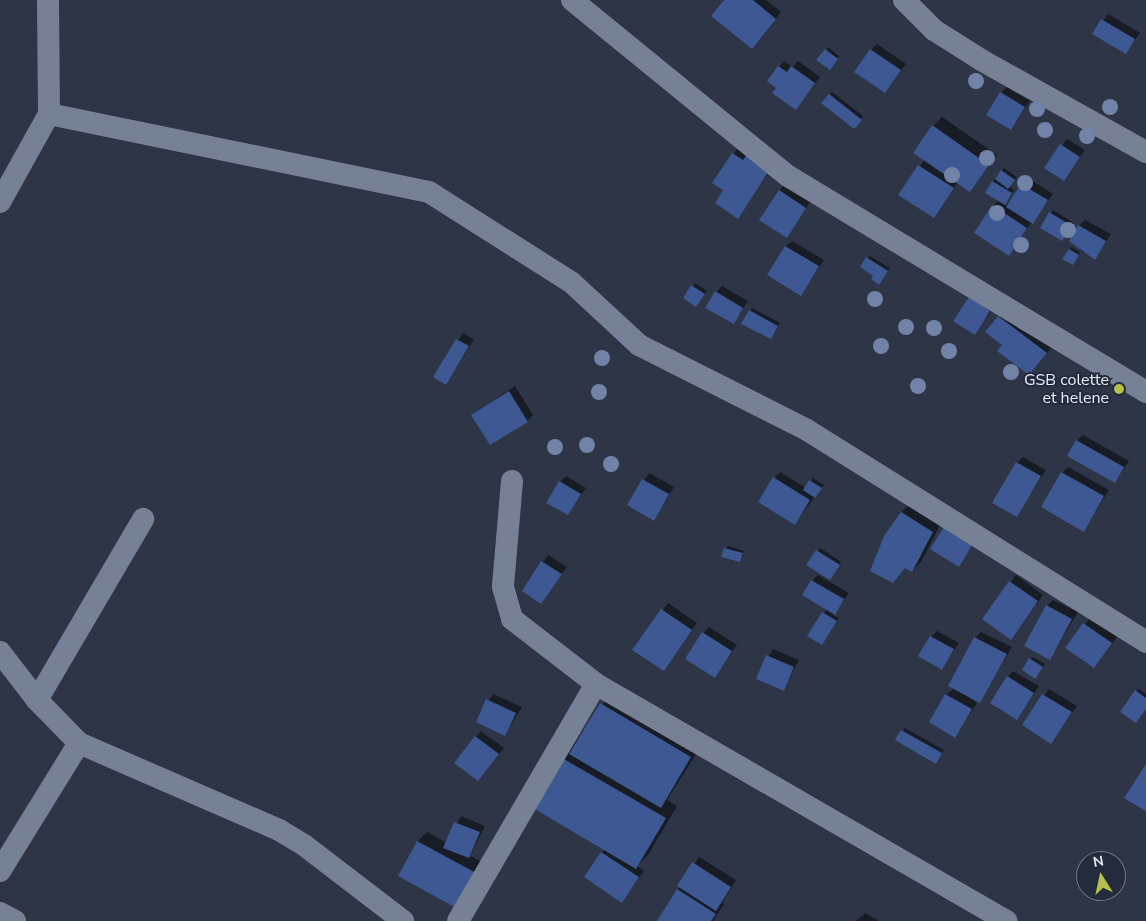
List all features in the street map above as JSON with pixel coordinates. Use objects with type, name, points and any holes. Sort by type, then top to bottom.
[{"type":"street","points":[[0,202],[49,114],[48,0]]},
{"type":"street","points":[[572,0],[788,176],[1146,392]]},
{"type":"street","points":[[904,0],[934,30],[983,61],[1146,152]]},
{"type":"street","points":[[49,114],[429,192],[571,282],[639,345],[807,430],[1146,642]]},
{"type":"street","points":[[512,481],[503,587],[512,619],[596,684],[1007,921]]},
{"type":"street","points":[[37,700],[143,520]]},
{"type":"street","points":[[0,652],[37,700],[79,742],[279,830],[304,845],[403,921]]},
{"type":"street","points":[[458,921],[596,684]]},
{"type":"street","points":[[0,872],[79,742]]},
{"type":"street","points":[[0,913],[15,921]]},
{"type":"building","points":[[724,0],[753,0],[776,19],[752,49],[711,16]]},
{"type":"building","points":[[1101,19],[1135,39],[1126,54],[1092,34]]},
{"type":"building","points":[[825,49],[838,59],[830,70],[816,60]]},
{"type":"building","points":[[870,49],[901,70],[885,93],[854,72]]},
{"type":"building","points":[[778,66],[787,72],[791,66],[815,83],[796,110],[772,93],[776,88],[767,81]]},
{"type":"building","points":[[1000,92],[1025,107],[1011,130],[986,115]]},
{"type":"building","points":[[829,94],[862,120],[854,129],[821,103]]},
{"type":"building","points":[[932,125],[989,165],[970,192],[913,153]]},
{"type":"building","points":[[1060,144],[1080,157],[1064,181],[1044,168]]},
{"type":"building","points":[[732,153],[743,160],[747,154],[770,169],[738,219],[715,203],[723,190],[712,183]]},
{"type":"building","points":[[918,165],[954,188],[934,218],[898,195]]},
{"type":"building","points":[[1001,170],[1015,180],[1008,189],[995,179]]},
{"type":"building","points":[[992,181],[1012,193],[1005,205],[985,193]]},
{"type":"building","points":[[1021,184],[1048,200],[1033,224],[1006,207]]},
{"type":"building","points":[[779,190],[806,208],[787,238],[759,220]]},
{"type":"building","points":[[992,205],[1027,228],[1009,256],[974,233]]},
{"type":"building","points":[[1049,212],[1072,226],[1062,241],[1040,228]]},
{"type":"building","points":[[1078,225],[1106,241],[1095,260],[1069,241]]},
{"type":"building","points":[[785,246],[819,266],[801,296],[767,275]]},
{"type":"building","points":[[1069,249],[1079,255],[1073,265],[1062,259]]},
{"type":"building","points":[[866,257],[888,271],[879,285],[871,279],[873,276],[860,267]]},
{"type":"building","points":[[691,285],[705,294],[696,307],[683,298]]},
{"type":"building","points":[[715,291],[743,308],[734,324],[705,308]]},
{"type":"building","points":[[969,297],[990,311],[975,335],[953,321]]},
{"type":"building","points":[[749,310],[778,326],[771,339],[741,324]]},
{"type":"building","points":[[998,316],[1047,353],[1029,375],[997,351],[1002,345],[985,332]]},
{"type":"building","points":[[456,339],[469,346],[446,385],[433,377]]},
{"type":"building","points":[[509,391],[528,422],[490,445],[471,415]]},
{"type":"building","points":[[1076,440],[1124,467],[1115,483],[1067,456]]},
{"type":"building","points":[[1016,462],[1041,476],[1017,517],[992,503]]},
{"type":"building","points":[[1061,472],[1104,496],[1084,532],[1041,507]]},
{"type":"building","points":[[773,477],[810,500],[795,525],[758,502]]},
{"type":"building","points":[[642,479],[669,494],[654,521],[627,505]]},
{"type":"building","points":[[809,480],[822,488],[815,498],[803,490]]},
{"type":"building","points":[[559,481],[581,494],[568,515],[546,503]]},
{"type":"building","points":[[901,512],[933,532],[912,572],[905,568],[893,583],[870,571],[884,536]]},
{"type":"building","points":[[944,527],[973,544],[959,567],[930,549]]},
{"type":"building","points":[[724,548],[743,553],[740,562],[721,557]]},
{"type":"building","points":[[816,550],[840,565],[830,580],[806,565]]},
{"type":"building","points":[[541,561],[562,574],[541,604],[522,591]]},
{"type":"building","points":[[811,580],[844,599],[835,615],[802,595]]},
{"type":"building","points":[[1009,581],[1038,601],[1011,640],[982,619]]},
{"type":"building","points":[[1046,605],[1072,619],[1050,660],[1024,646]]},
{"type":"building","points":[[661,609],[692,630],[664,671],[632,650]]},
{"type":"building","points":[[822,612],[837,621],[822,645],[807,636]]},
{"type":"building","points":[[1083,623],[1112,643],[1094,668],[1065,648]]},
{"type":"building","points":[[702,632],[732,651],[715,678],[685,659]]},
{"type":"building","points":[[930,636],[954,649],[942,670],[918,656]]},
{"type":"building","points":[[974,637],[1007,654],[980,703],[948,686]]},
{"type":"building","points":[[766,655],[794,667],[784,691],[756,679]]},
{"type":"building","points":[[1029,658],[1043,667],[1035,679],[1022,670]]},
{"type":"building","points":[[1007,676],[1034,693],[1017,720],[990,703]]},
{"type":"building","points":[[1135,690],[1146,698],[1146,709],[1136,723],[1120,712]]},
{"type":"building","points":[[945,694],[972,709],[955,738],[929,722]]},
{"type":"building","points":[[1042,694],[1072,712],[1051,744],[1022,725]]},
{"type":"building","points":[[486,699],[516,713],[505,736],[476,722]]},
{"type":"building","points":[[600,703],[691,757],[661,808],[569,754]]},
{"type":"building","points":[[901,730],[942,753],[936,764],[895,740]]},
{"type":"building","points":[[475,736],[499,754],[478,781],[454,763]]},
{"type":"building","points":[[562,758],[666,818],[636,869],[533,808]]},
{"type":"building","points":[[1146,764],[1146,810],[1145,811],[1124,798]]},
{"type":"building","points":[[454,822],[480,832],[469,858],[443,848]]},
{"type":"building","points":[[417,841],[476,873],[456,908],[398,876]]},
{"type":"building","points":[[601,852],[639,877],[622,903],[584,877]]},
{"type":"building","points":[[692,862],[731,887],[716,911],[677,886]]},
{"type":"building","points":[[677,889],[716,914],[711,921],[657,921]]},
{"type":"place","name":"GSB colette et helene","points":[[1119,389]]}]
